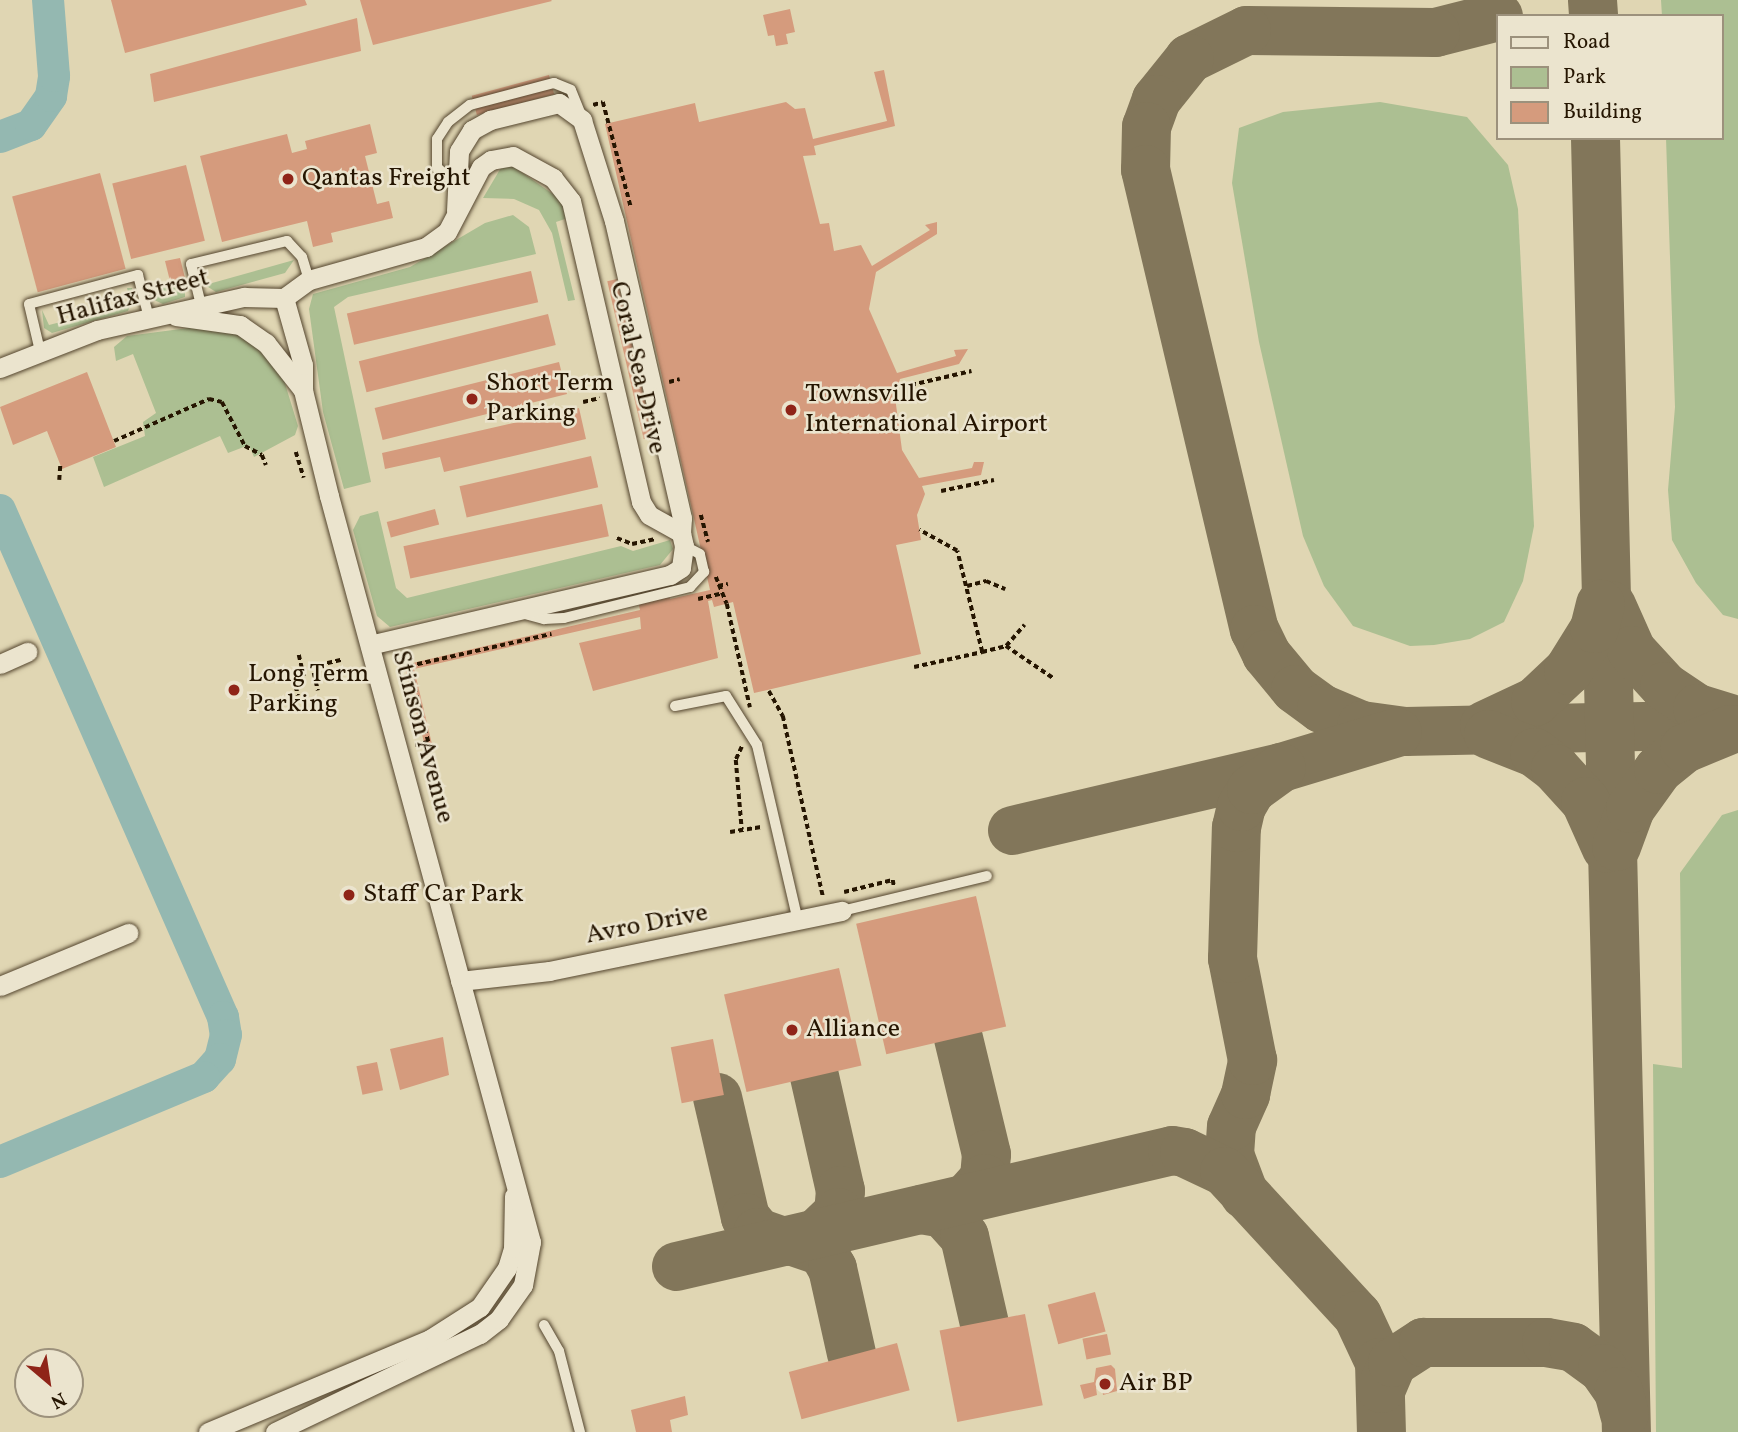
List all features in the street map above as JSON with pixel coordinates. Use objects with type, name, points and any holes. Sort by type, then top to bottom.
[{"type":"street","points":[[370,645],[670,575],[681,568],[682,518],[614,221],[582,120],[559,103],[490,120],[472,130],[459,151],[454,183],[456,211]]},
{"type":"street","name":"Coral Sea Drive","points":[[284,298],[309,281],[426,247],[447,232],[481,167],[501,156],[513,156],[553,178],[566,193],[641,502],[649,515],[682,539]]},
{"type":"street","name":"Halifax Street","points":[[0,368],[40,351],[201,305],[244,297],[284,298]]},
{"type":"street","name":"Stinson Avenue","points":[[284,298],[303,365],[303,390],[514,1188]]},
{"type":"street","points":[[172,315],[240,325],[266,343],[303,390]]},
{"type":"street","points":[[0,664],[27,652]]},
{"type":"street","name":"Avro Drive","points":[[460,981],[549,971],[842,911]]},
{"type":"street","points":[[0,986],[128,933]]},
{"type":"street","points":[[208,1432],[430,1339],[480,1307],[507,1268],[513,1248],[514,1188]]},
{"type":"street","points":[[275,1432],[460,1346],[499,1319],[523,1286],[529,1263],[528,1224],[514,1188]]},
{"type":"lane","points":[[201,305],[191,264],[287,240],[302,257],[309,281]]},
{"type":"lane","points":[[40,351],[29,304],[138,275],[149,318]]},
{"type":"lane","points":[[675,706],[726,696],[757,745],[798,921]]},
{"type":"lane","points":[[842,911],[987,876]]},
{"type":"lane","points":[[544,1325],[559,1351],[580,1432]]},
{"type":"path","points":[[911,385],[971,370]]},
{"type":"path","points":[[114,441],[209,399],[222,402],[245,446],[262,455],[265,465]]},
{"type":"path","points":[[59,480],[60,465]]},
{"type":"path","points":[[941,491],[994,480]]},
{"type":"path","points":[[919,530],[957,551],[982,652]]},
{"type":"path","points":[[966,586],[986,581],[1005,589]]},
{"type":"path","points":[[718,586],[729,584]]},
{"type":"path","points":[[696,599],[719,594]]},
{"type":"path","points":[[914,667],[1006,646],[1024,625]]},
{"type":"path","points":[[398,749],[428,742],[409,666],[559,632]]},
{"type":"path","points":[[1006,646],[1053,678]]},
{"type":"path","points":[[299,655],[304,676]]},
{"type":"path","points":[[319,665],[341,660]]},
{"type":"path","points":[[314,673],[318,691]]},
{"type":"path","points":[[294,678],[298,696]]},
{"type":"path","points":[[769,691],[783,716],[822,897],[893,880],[897,898]]},
{"type":"path","points":[[730,832],[775,825]]},
{"type":"green space","points":[[1661,0],[1738,0],[1738,619],[1723,615],[1696,583],[1672,540],[1668,490],[1675,407],[1666,140],[1724,140],[1724,14],[1662,14]]},
{"type":"green space","points":[[1380,102],[1467,117],[1508,165],[1518,209],[1534,526],[1523,581],[1504,622],[1470,639],[1434,645],[1410,646],[1353,626],[1324,586],[1303,536],[1259,342],[1232,183],[1239,128],[1283,112]]},
{"type":"green space","points":[[502,166],[514,167],[563,201],[568,218],[556,222],[575,300],[568,301],[552,233],[539,210],[514,199],[483,198]]},
{"type":"green space","points":[[513,215],[529,227],[536,254],[348,297],[334,307],[371,482],[344,489],[323,412],[309,309],[313,294],[410,267],[485,223]]},
{"type":"green space","points":[[294,260],[285,273],[216,292],[205,285]]},
{"type":"green space","points":[[185,278],[185,297],[163,304],[154,300],[155,288]]},
{"type":"green space","points":[[127,288],[132,288],[134,296],[131,304]]},
{"type":"green space","points":[[131,304],[128,311],[52,333],[44,328],[42,310],[49,325]]},
{"type":"green space","points":[[196,327],[232,330],[257,342],[283,377],[298,426],[295,435],[254,457],[249,445],[228,453],[220,436],[104,487],[93,457],[145,436],[143,422],[156,413],[133,354],[116,361],[114,347],[127,336]]},
{"type":"green space","points":[[378,511],[396,588],[407,598],[621,546],[633,551],[670,540],[673,549],[660,565],[390,627],[377,616],[353,530],[360,516]]},
{"type":"green space","points":[[1738,810],[1738,1432],[1656,1432],[1653,1064],[1682,1068],[1680,873],[1722,815]]},
{"type":"building","points":[[111,0],[305,0],[307,5],[125,53]]},
{"type":"building","points":[[360,0],[551,0],[552,1],[373,45]]},
{"type":"building","points":[[790,9],[795,32],[786,34],[788,44],[776,46],[774,35],[768,36],[763,15]]},
{"type":"building","points":[[357,18],[361,51],[154,102],[150,74]]},
{"type":"building","name":"Townsville International Airport","points":[[884,70],[895,126],[814,146],[816,155],[803,156],[820,224],[829,223],[834,251],[861,245],[872,266],[930,230],[925,225],[937,222],[937,234],[876,272],[869,309],[897,373],[956,356],[954,350],[968,349],[959,364],[900,379],[895,397],[902,450],[919,478],[972,468],[974,462],[984,462],[981,475],[922,486],[925,494],[917,515],[921,540],[896,545],[921,654],[754,693],[733,602],[714,607],[712,600],[708,601],[718,658],[593,691],[579,643],[641,629],[640,617],[414,669],[432,744],[425,746],[404,665],[640,610],[637,596],[667,588],[670,599],[710,590],[605,124],[695,103],[699,122],[786,102],[795,109],[805,108],[813,139],[887,121],[874,72]]},
{"type":"building","points":[[549,75],[554,94],[477,115],[472,96]]},
{"type":"building","name":"Qantas Freight","points":[[370,124],[377,153],[365,156],[377,204],[389,201],[393,218],[331,233],[333,242],[313,247],[307,221],[222,242],[200,156],[287,134],[292,153],[307,149],[305,141]]},
{"type":"building","points":[[186,165],[205,241],[131,259],[112,183]]},
{"type":"building","points":[[100,173],[126,269],[38,292],[12,197]]},
{"type":"building","points":[[180,258],[185,278],[171,285],[165,261]]},
{"type":"building","points":[[531,271],[538,302],[354,345],[347,314]]},
{"type":"building","points":[[617,279],[653,437],[644,439],[607,281]]},
{"type":"building","points":[[548,314],[556,345],[367,392],[359,361]]},
{"type":"building","points":[[559,362],[567,394],[383,440],[375,408]]},
{"type":"building","points":[[87,372],[116,447],[62,469],[47,431],[13,445],[0,407]]},
{"type":"building","points":[[579,408],[586,439],[444,472],[440,457],[385,469],[382,453]]},
{"type":"building","points":[[591,456],[598,487],[467,518],[459,486]]},
{"type":"building","points":[[602,504],[609,536],[410,578],[403,546]]},
{"type":"building","points":[[435,509],[439,524],[391,537],[387,522]]},
{"type":"building","points":[[976,896],[1006,1027],[886,1054],[856,924]]},
{"type":"building","name":"Alliance","points":[[839,968],[861,1065],[747,1092],[724,995]]},
{"type":"building","points":[[443,1037],[449,1075],[400,1090],[390,1049]]},
{"type":"building","points":[[713,1039],[724,1095],[682,1103],[671,1047]]},
{"type":"building","points":[[377,1062],[383,1090],[362,1095],[356,1066]]},
{"type":"building","points":[[1095,1292],[1106,1332],[1058,1344],[1048,1305]]},
{"type":"building","points":[[1025,1314],[1043,1405],[957,1422],[940,1331]]},
{"type":"building","points":[[1107,1334],[1111,1355],[1086,1359],[1082,1339]]},
{"type":"building","points":[[897,1343],[910,1390],[801,1419],[789,1372]]},
{"type":"building","name":"Air BP","points":[[1111,1365],[1115,1369],[1117,1391],[1103,1395],[1102,1387],[1096,1388],[1097,1395],[1084,1399],[1080,1385],[1094,1382],[1096,1368]]},
{"type":"building","points":[[685,1396],[688,1415],[670,1420],[672,1432],[636,1432],[631,1410]]},
{"type":"waterway","points":[[0,137],[31,125],[51,96],[54,76],[48,0]]},
{"type":"waterway","points":[[0,510],[223,1017],[226,1035],[220,1059],[204,1077],[0,1162]]},
{"type":"taxiway","points":[[1592,0],[1593,14]]},
{"type":"taxiway","points":[[1496,17],[1435,32],[1246,30],[1189,58],[1156,99],[1146,126],[1145,169],[1254,629],[1266,654],[1295,689],[1321,708],[1361,725],[1405,731],[1738,724]]},
{"type":"taxiway","points":[[1595,140],[1626,1432]]},
{"type":"taxiway","points":[[1484,725],[1535,701],[1568,670],[1594,628],[1600,604]]},
{"type":"taxiway","points":[[1611,605],[1631,650],[1664,686],[1697,708],[1730,718]]},
{"type":"taxiway","points":[[1616,846],[1630,808],[1658,769],[1684,748],[1730,729]]},
{"type":"taxiway","points":[[1012,830],[1281,767],[1397,732]]},
{"type":"taxiway","points":[[1488,734],[1534,752],[1555,768],[1585,801],[1606,848]]},
{"type":"taxiway","points":[[1244,1194],[1229,1154],[1231,1126],[1245,1094],[1252,1060],[1232,958],[1236,827],[1241,806],[1251,789],[1281,767]]},
{"type":"taxiway","points":[[958,1038],[986,1154],[984,1178],[965,1199]]},
{"type":"taxiway","points":[[814,1076],[840,1190],[838,1212],[815,1234]]},
{"type":"taxiway","points":[[717,1097],[745,1217],[757,1232],[783,1241]]},
{"type":"taxiway","points":[[676,1266],[1172,1150],[1184,1152],[1224,1171],[1357,1315],[1379,1362],[1381,1432]]},
{"type":"taxiway","points":[[921,1209],[943,1213],[964,1236],[984,1323]]},
{"type":"taxiway","points":[[790,1240],[822,1251],[832,1268],[851,1353]]},
{"type":"taxiway","points":[[1381,1388],[1392,1362],[1423,1342],[1546,1342],[1573,1347],[1602,1368],[1618,1391],[1624,1413]]},
{"type":"place","name":"Qantas Freight","points":[[288,179]]},
{"type":"place","name":"Short Term Parking","points":[[472,399]]},
{"type":"place","name":"Townsville International Airport","points":[[791,410]]},
{"type":"place","name":"Long Term Parking","points":[[234,690]]},
{"type":"place","name":"Staff Car Park","points":[[349,895]]},
{"type":"place","name":"Alliance","points":[[792,1030]]},
{"type":"place","name":"Air BP","points":[[1105,1384]]}]
